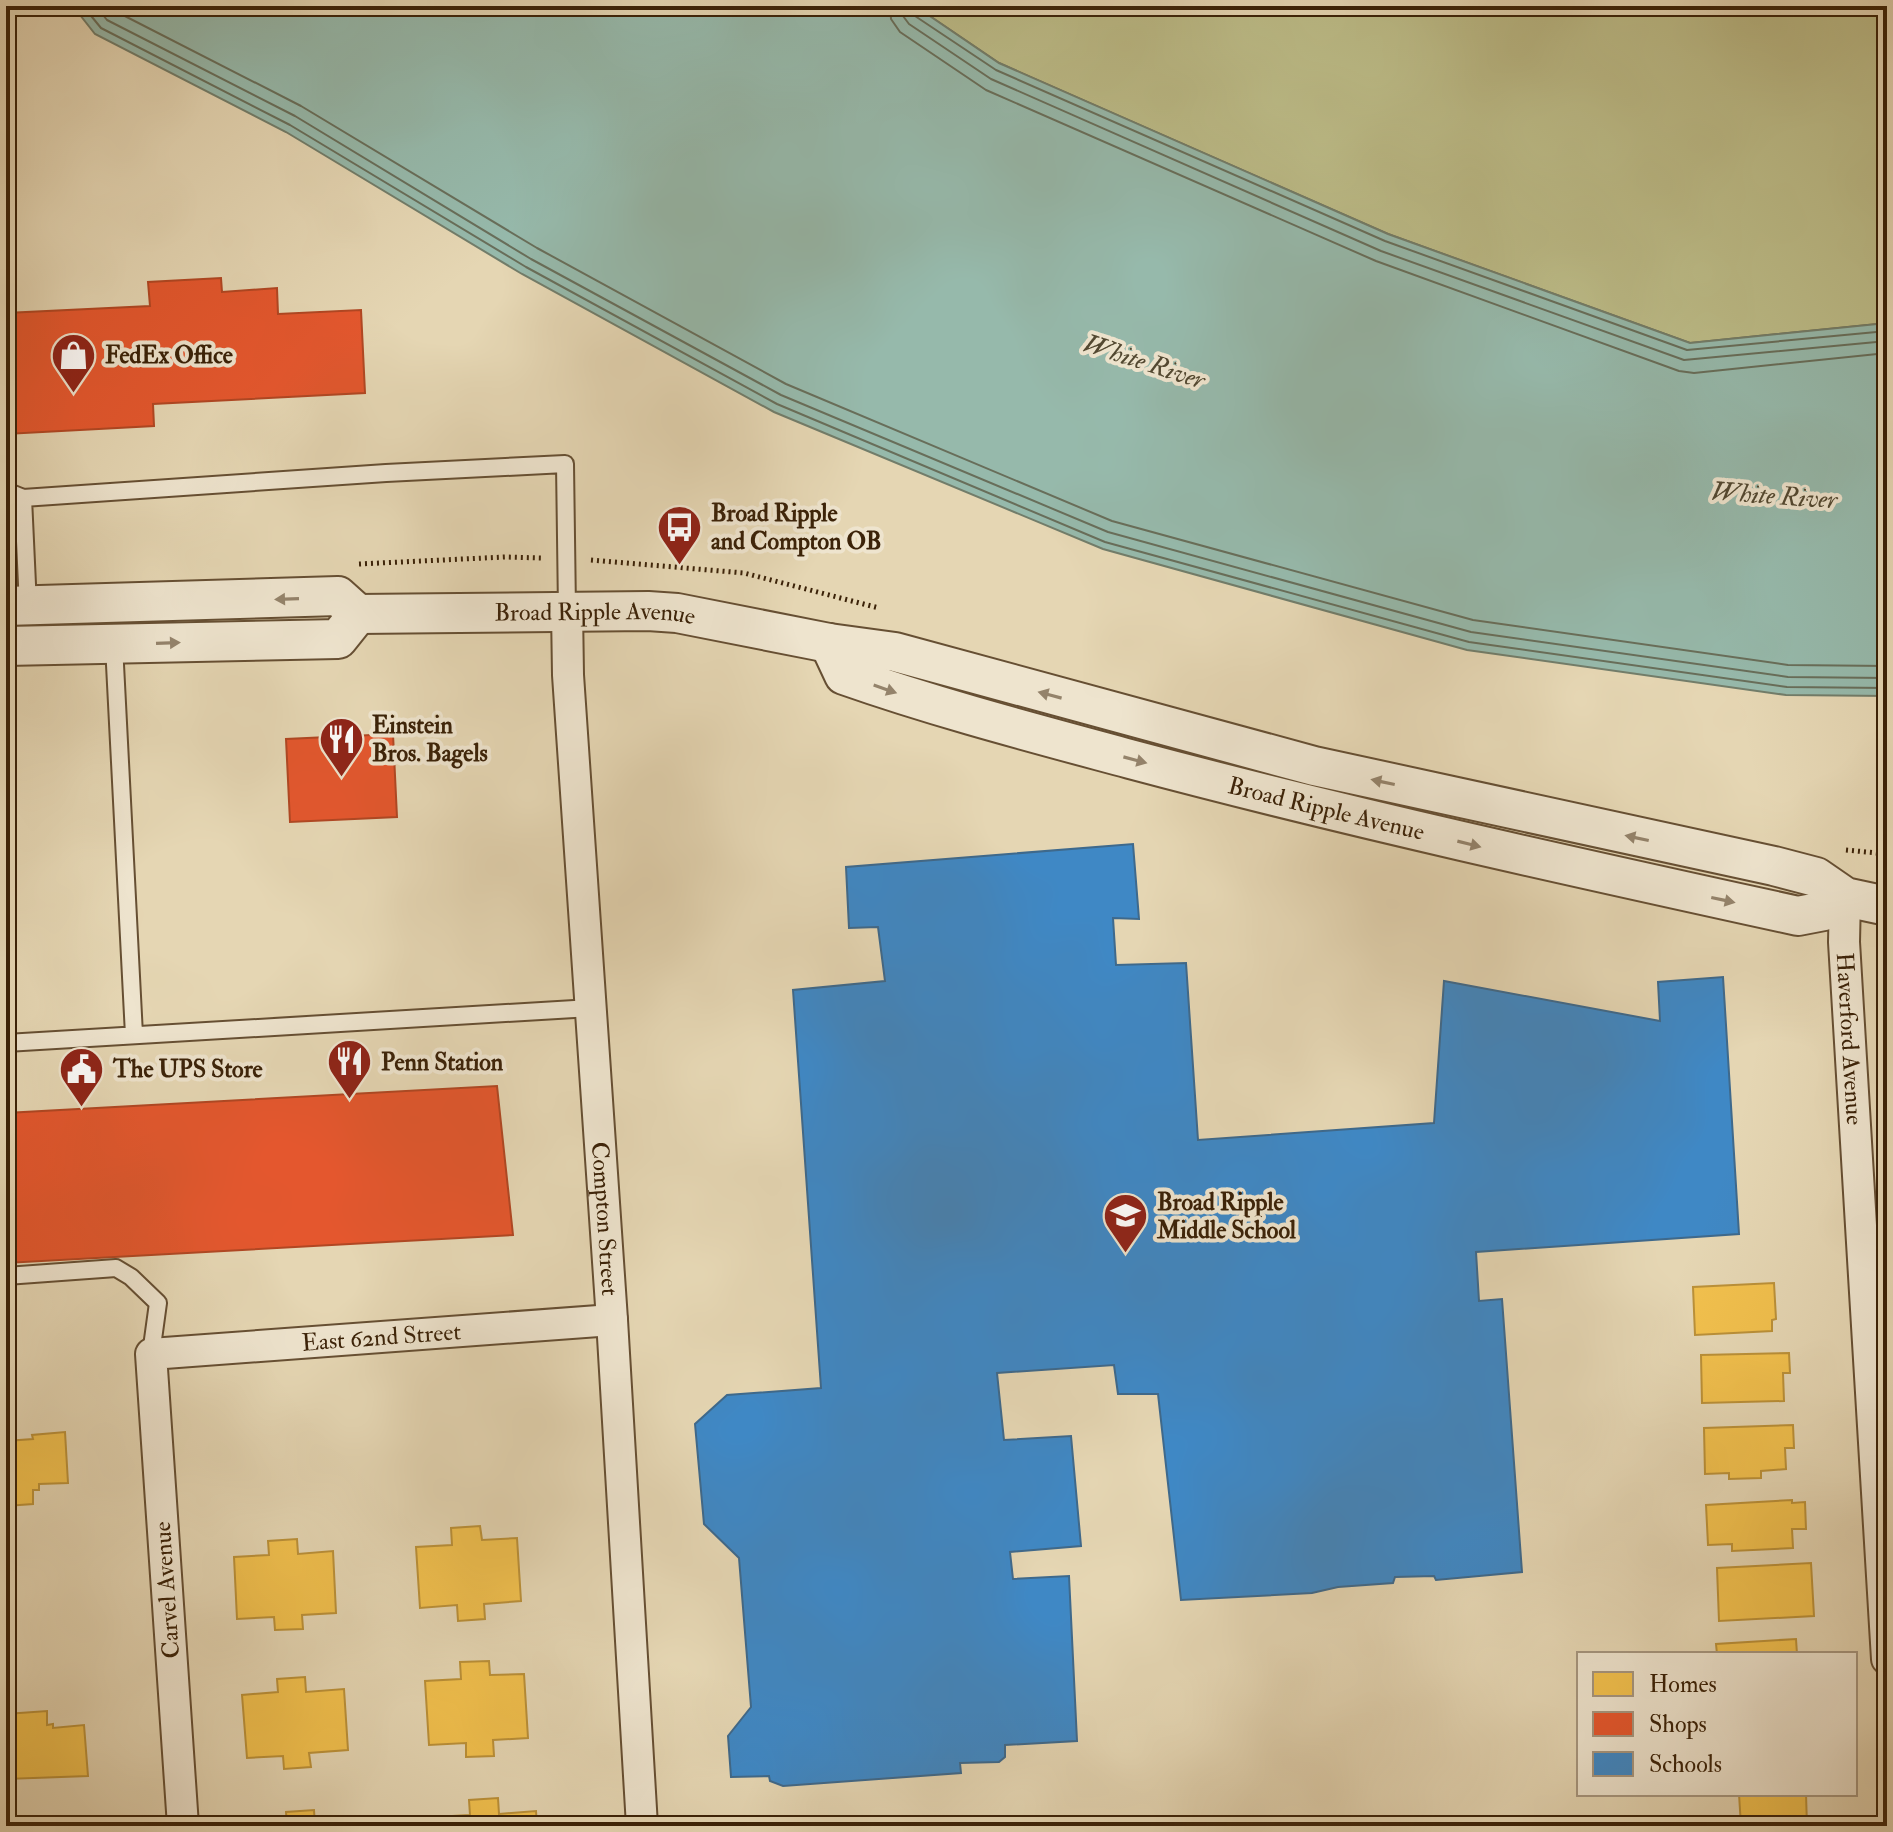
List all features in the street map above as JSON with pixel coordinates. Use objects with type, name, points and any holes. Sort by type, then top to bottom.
[{"type":"street","name":"Broad Ripple Avenue","points":[[17,606],[338,596],[358,614],[567,610],[677,613],[829,643],[895,652],[1314,766],[1774,866],[1816,877],[1845,897],[1887,906]]},
{"type":"street","name":"Compton Street","points":[[567,610],[567,658],[612,1320],[642,1826]]},
{"type":"street","points":[[6,646],[338,639],[358,614]]},
{"type":"street","name":"Haverford Avenue","points":[[1845,897],[1845,957],[1876,1285],[1887,1659]]},
{"type":"street","name":"East 62nd Street","points":[[151,1354],[612,1320]]},
{"type":"street","name":"Carvel Avenue","points":[[151,1354],[183,1826]]},
{"type":"lane","points":[[6,491],[23,498],[399,472],[565,464],[567,610]]},
{"type":"lane","points":[[17,606],[23,498]]},
{"type":"lane","points":[[114,645],[134,1035]]},
{"type":"lane","points":[[6,1043],[591,1008]]},
{"type":"lane","points":[[6,1276],[116,1268],[131,1277],[158,1303],[151,1354]]},
{"type":"green space","points":[[915,6],[1887,6],[1887,323],[1690,343],[1388,234],[999,63]]},
{"type":"water","name":"White River","points":[[73,6],[915,6],[999,63],[1388,234],[1690,343],[1887,323],[1887,696],[1786,695],[1467,650],[1103,549],[774,412],[522,274],[286,132],[95,34]]},
{"type":"building: Homes","points":[[1774,1283],[1776,1319],[1772,1320],[1772,1331],[1695,1335],[1693,1287]]},
{"type":"building: Homes","points":[[1789,1353],[1790,1373],[1783,1373],[1784,1401],[1702,1403],[1701,1355]]},
{"type":"building: Homes","points":[[1793,1425],[1794,1448],[1785,1448],[1786,1469],[1761,1471],[1761,1478],[1729,1479],[1729,1473],[1705,1474],[1704,1428]]},
{"type":"building: Homes","points":[[65,1432],[68,1483],[39,1484],[39,1490],[33,1490],[33,1504],[6,1506],[6,1441]]},
{"type":"building: Homes","points":[[1792,1500],[1792,1503],[1805,1502],[1806,1529],[1792,1529],[1793,1548],[1732,1551],[1732,1544],[1708,1545],[1706,1505]]},
{"type":"building: Homes","points":[[480,1526],[482,1540],[517,1538],[521,1601],[484,1604],[485,1619],[458,1621],[457,1605],[420,1608],[416,1547],[452,1545],[451,1528]]},
{"type":"building: Homes","points":[[297,1539],[298,1554],[333,1551],[336,1613],[302,1615],[303,1629],[275,1630],[274,1617],[237,1619],[234,1557],[269,1555],[268,1541]]},
{"type":"building: Homes","points":[[1811,1563],[1814,1616],[1719,1621],[1717,1568]]},
{"type":"building: Homes","points":[[1796,1639],[1797,1652],[1717,1652],[1716,1644]]},
{"type":"building: Homes","points":[[489,1661],[490,1675],[524,1674],[528,1738],[493,1740],[494,1756],[466,1757],[466,1743],[429,1745],[425,1681],[461,1679],[460,1662]]},
{"type":"building: Homes","points":[[305,1677],[306,1692],[344,1689],[348,1750],[309,1753],[311,1767],[284,1769],[283,1756],[247,1758],[242,1695],[278,1692],[277,1679]]},
{"type":"building: Homes","points":[[47,1711],[47,1725],[53,1724],[53,1728],[84,1725],[88,1776],[6,1779],[6,1714]]},
{"type":"building: Homes","points":[[1739,1796],[1806,1796],[1807,1826],[1741,1826]]},
{"type":"building: Homes","points":[[498,1798],[499,1814],[536,1811],[537,1826],[435,1826],[435,1817],[470,1815],[469,1800]]},
{"type":"building: Homes","points":[[314,1810],[315,1826],[287,1826],[286,1812]]},
{"type":"building: Homes","points":[[353,1823],[353,1826],[315,1826]]},
{"type":"building: Shops","points":[[221,278],[222,292],[277,288],[278,314],[361,310],[365,393],[153,404],[154,426],[6,434],[6,313],[150,306],[148,282]]},
{"type":"building: Shops","name":"Einstein Bros. Bagels","points":[[393,734],[397,817],[290,822],[286,739]]},
{"type":"building: Shops","points":[[497,1086],[513,1235],[6,1263],[6,1113]]},
{"type":"building: Schools","name":"Broad Ripple Middle School","points":[[1133,844],[1139,919],[1113,918],[1116,965],[1186,963],[1198,1140],[1434,1123],[1444,981],[1660,1021],[1658,982],[1723,977],[1739,1234],[1476,1252],[1479,1301],[1502,1299],[1522,1572],[1436,1580],[1434,1576],[1395,1577],[1393,1583],[1338,1587],[1312,1593],[1181,1600],[1158,1394],[1118,1394],[1114,1365],[997,1373],[1004,1440],[1071,1436],[1081,1546],[1010,1552],[1013,1579],[1069,1576],[1077,1741],[1005,1745],[1005,1757],[999,1762],[960,1763],[961,1773],[783,1786],[770,1781],[769,1776],[731,1777],[728,1736],[751,1707],[739,1558],[704,1524],[695,1424],[727,1395],[821,1388],[793,990],[885,981],[878,927],[849,928],[846,867]]},
{"type":"place","name":"FedEx Office","points":[[74,394]]},
{"type":"place","name":"Broad Ripple and Compton OB","points":[[680,566]]},
{"type":"place","name":"Einstein Bros. Bagels","points":[[341,778]]},
{"type":"place","name":"Penn Station","points":[[350,1101]]},
{"type":"place","name":"The UPS Store","points":[[82,1108]]},
{"type":"place","name":"Broad Ripple Middle School","points":[[1126,1255]]}]
